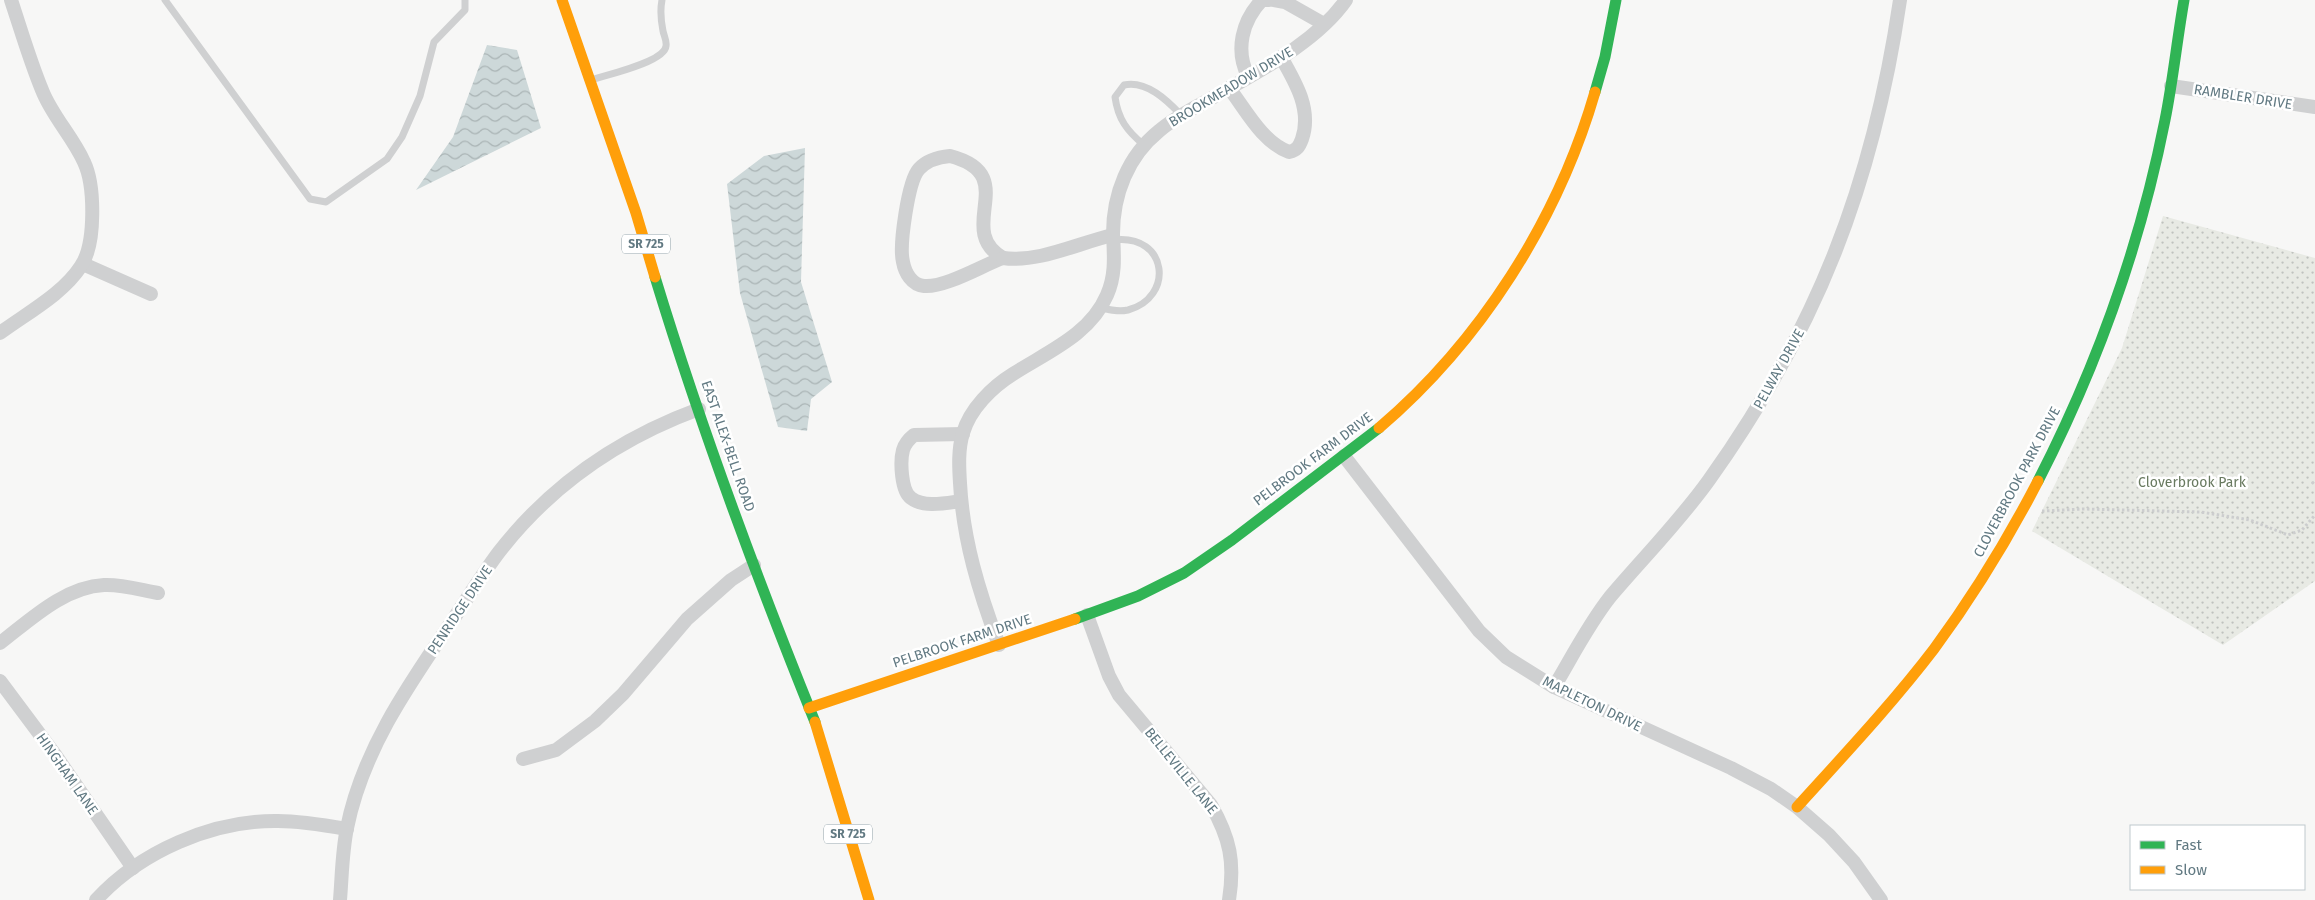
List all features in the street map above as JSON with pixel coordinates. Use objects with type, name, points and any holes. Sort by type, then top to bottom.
[{"type":"street","points":[[0,333],[68,283],[83,264],[92,231],[92,200],[85,162],[61,127],[42,91],[11,0]]},
{"type":"street","name":"EAST ALEX-BELL ROAD","points":[[562,0],[591,80],[699,408],[754,565],[830,767],[869,900]]},
{"type":"street","points":[[1248,76],[1241,55],[1241,41],[1254,8],[1262,0],[1269,0]]},
{"type":"street","points":[[1274,0],[1285,2],[1324,24]]},
{"type":"street","name":"BROOKMEADOW DRIVE","points":[[998,645],[973,570],[961,501],[960,472],[963,434],[968,420],[996,386],[1010,375],[1066,342],[1084,329],[1101,308],[1108,294],[1113,275],[1116,203],[1121,184],[1144,145],[1159,130],[1181,115],[1300,45],[1324,24],[1346,0]]},
{"type":"street","name":"PELBROOK FARM DRIVE","points":[[809,708],[1087,615],[1147,593],[1185,573],[1344,456],[1399,410],[1434,375],[1472,330],[1503,288],[1562,184],[1592,103],[1602,68],[1616,0]]},
{"type":"street","name":"PELWAY DRIVE","points":[[1554,687],[1591,623],[1610,598],[1681,517],[1749,423],[1810,314],[1833,260],[1867,160],[1882,98],[1900,0]]},
{"type":"street","name":"CLOVERBROOK PARK DRIVE","points":[[1797,807],[1883,711],[1950,625],[2011,531],[2056,446],[2110,321],[2123,280],[2165,123],[2184,0]]},
{"type":"street","points":[[1229,88],[1272,143],[1289,152],[1295,151],[1305,130],[1306,114],[1301,96],[1281,57]]},
{"type":"street","name":"RAMBLER DRIVE","points":[[2171,86],[2315,107]]},
{"type":"street","points":[[1004,258],[948,281],[926,287],[912,281],[902,260],[911,183],[918,170],[927,162],[940,157],[950,156],[963,160],[977,169],[985,180],[987,194],[983,234],[993,252],[1004,258],[1018,260],[1047,255],[1086,241],[1114,238]]},
{"type":"street","points":[[83,264],[151,294]]},
{"type":"street","name":"PENRIDGE DRIVE","points":[[340,900],[347,829],[359,786],[388,718],[408,685],[499,552],[522,525],[559,488],[588,465],[650,428],[699,408]]},
{"type":"street","points":[[961,501],[935,504],[917,501],[910,498],[905,492],[902,479],[903,451],[908,440],[914,435],[963,434]]},
{"type":"street","name":"MAPLETON DRIVE","points":[[1344,456],[1479,631],[1506,657],[1554,687],[1731,768],[1771,789],[1797,807],[1829,835],[1854,862],[1881,900]]},
{"type":"street","points":[[523,759],[556,750],[595,721],[623,694],[686,619],[730,580],[754,565]]},
{"type":"street","points":[[0,643],[48,607],[73,592],[104,585],[158,593]]},
{"type":"street","name":"BELLEVILLE LANE","points":[[1087,615],[1111,680],[1133,713],[1211,805],[1221,823],[1232,863],[1229,900]]},
{"type":"street","name":"HINGHAM LANE","points":[[0,681],[56,756],[133,868]]},
{"type":"street","points":[[96,900],[133,868],[149,857],[180,842],[212,831],[248,823],[277,821],[347,829]]},
{"type":"lane","points":[[165,0],[310,199],[326,202],[387,159],[402,136],[420,96],[434,42],[464,10],[465,0]]},
{"type":"lane","points":[[591,80],[646,63],[666,50],[667,43],[663,30],[662,0]]},
{"type":"lane","points":[[1144,145],[1123,125],[1117,110],[1116,96],[1124,85],[1137,86],[1154,92],[1170,103],[1181,115]]},
{"type":"lane","points":[[1101,308],[1118,311],[1129,310],[1142,302],[1155,290],[1159,281],[1160,270],[1153,253],[1146,246],[1137,241],[1114,238]]},
{"type":"path","points":[[2042,511],[2084,509],[2201,512],[2250,520],[2288,535],[2302,530],[2315,515]]},
{"type":"green space","name":"Cloverbrook Park","points":[[2163,216],[2315,258],[2315,581],[2223,645],[2032,531],[2122,348]]},
{"type":"water","points":[[487,45],[517,50],[541,128],[416,190],[453,137]]},
{"type":"water","points":[[805,148],[801,282],[832,382],[811,399],[807,431],[778,427],[740,293],[727,184],[764,156]]},
{"type":"traffic: fast","points":[[1595,92],[1605,57],[1616,0]]},
{"type":"traffic: fast","points":[[2038,481],[2079,395],[2097,350],[2114,305],[2143,214],[2165,120],[2184,0]]},
{"type":"traffic: fast","points":[[655,277],[691,390],[730,501],[815,722]]},
{"type":"traffic: fast","points":[[1075,619],[1138,596],[1184,573],[1232,540],[1379,428]]},
{"type":"traffic: slow","points":[[562,0],[636,213],[655,277]]},
{"type":"traffic: slow","points":[[1379,428],[1416,394],[1450,357],[1482,318],[1511,276],[1537,232],[1560,186],[1579,140],[1595,92]]},
{"type":"traffic: slow","points":[[1797,807],[1885,709],[1934,649],[1989,567],[2038,481]]},
{"type":"traffic: slow","points":[[809,708],[1075,619]]},
{"type":"traffic: slow","points":[[815,722],[869,900]]}]
